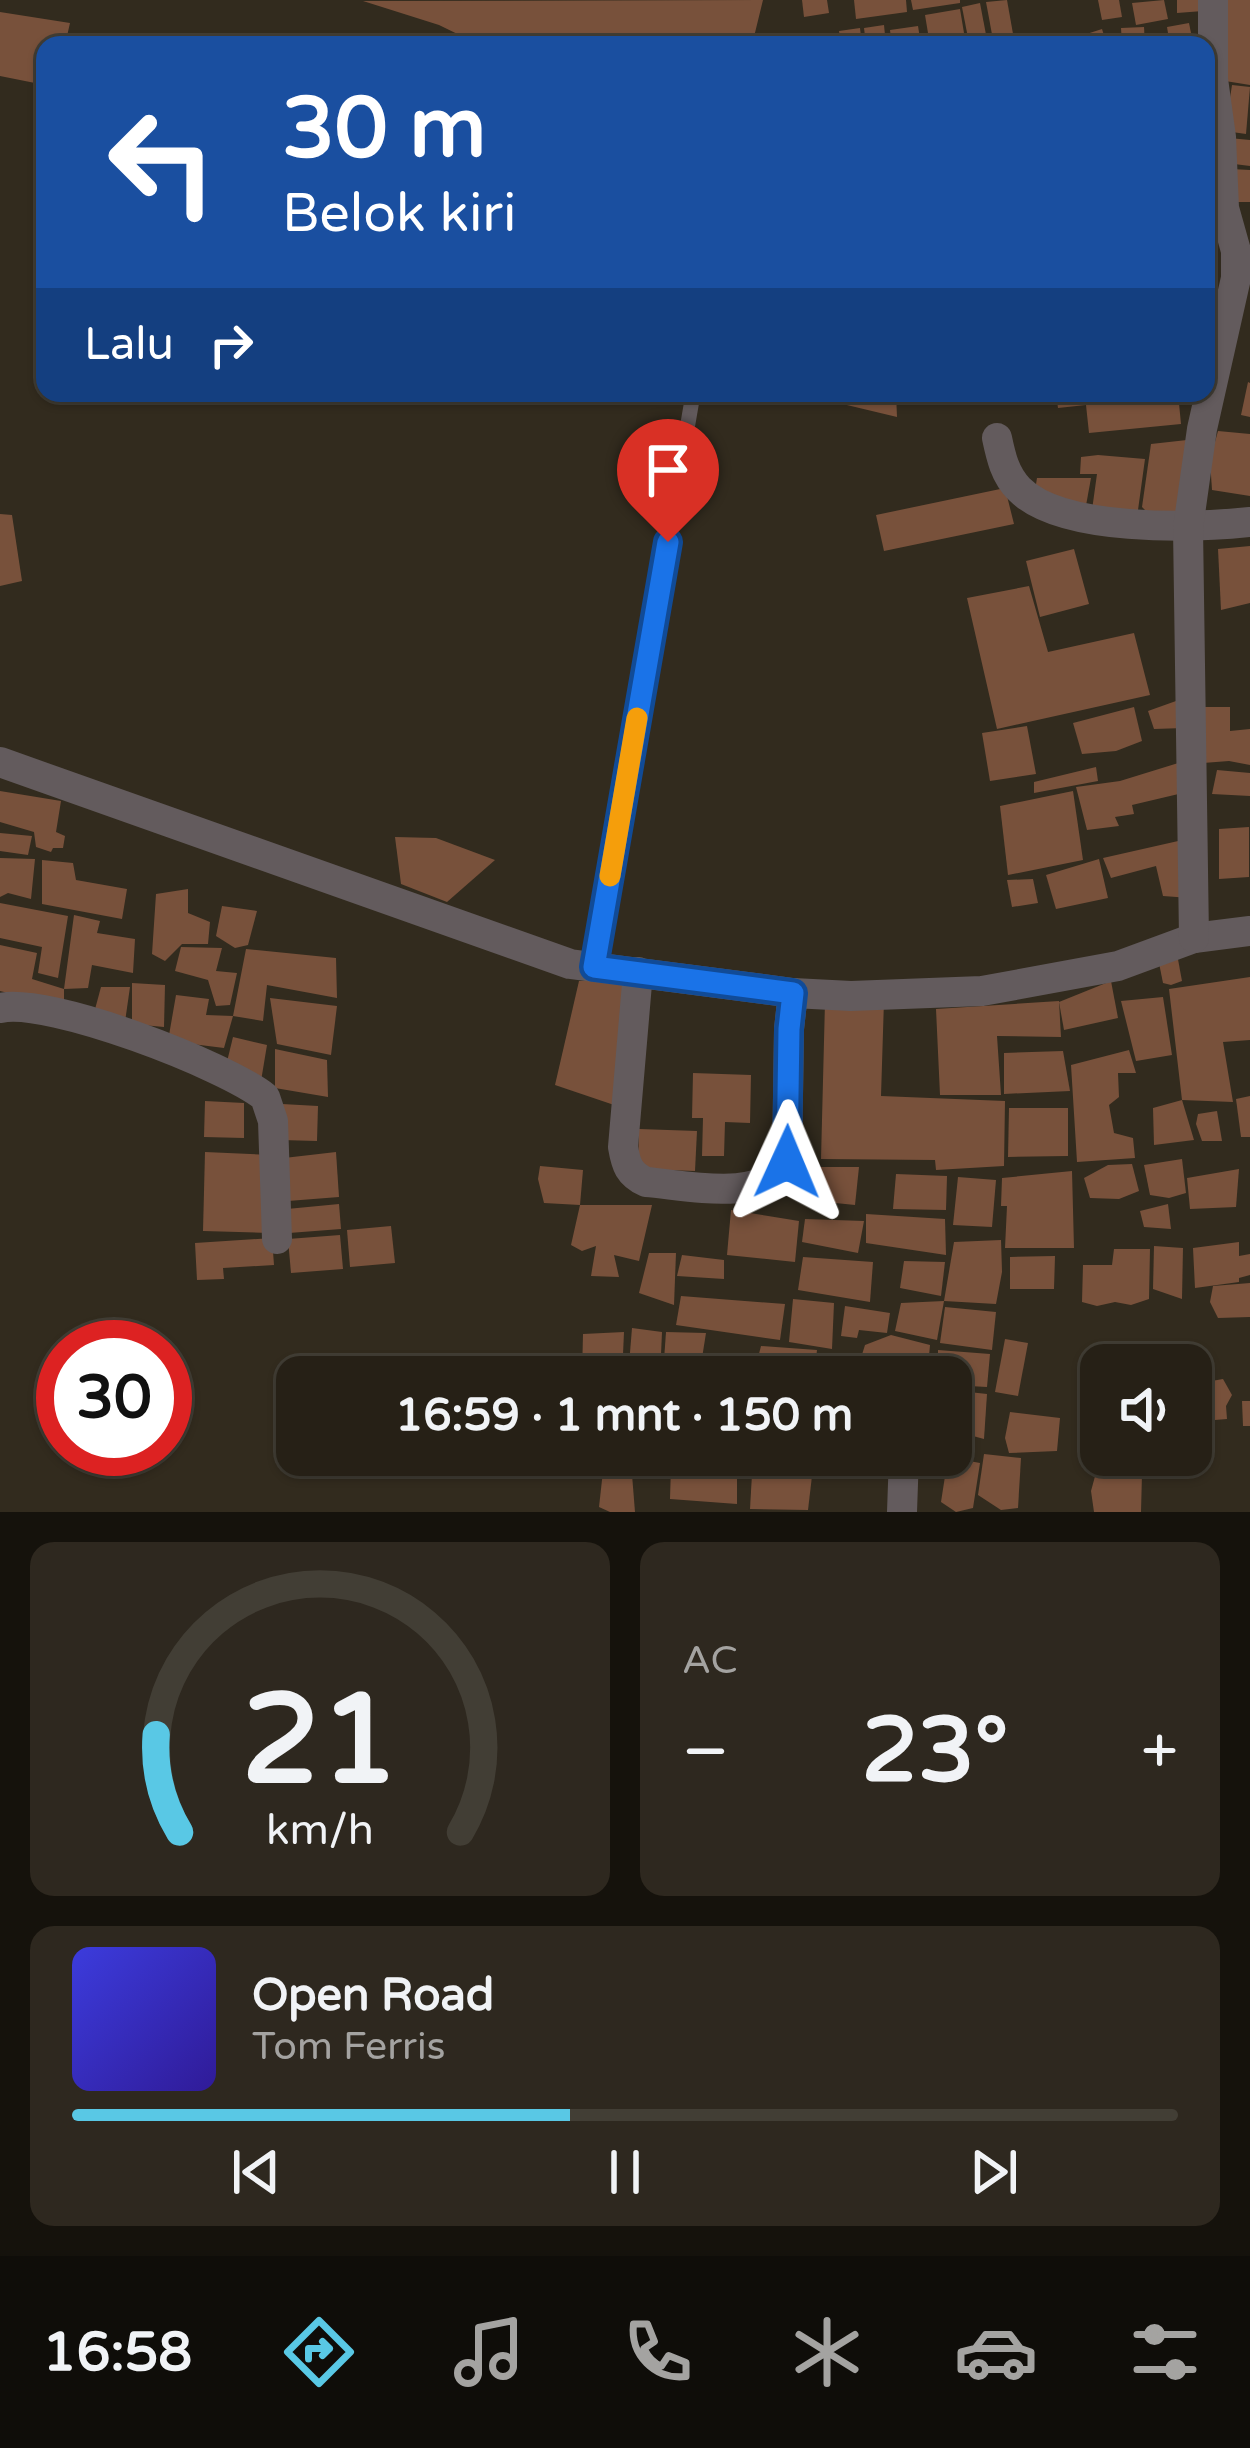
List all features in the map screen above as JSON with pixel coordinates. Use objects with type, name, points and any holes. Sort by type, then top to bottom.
[{"type":"street","points":[[1214,0],[1214,36]]},
{"type":"street","points":[[1215,94],[1237,207],[1236,278],[1215,371]]},
{"type":"street","points":[[1194,938],[1187,529],[1208,402]]},
{"type":"street","points":[[997,438],[1004,468],[1016,487],[1038,506],[1096,519],[1187,529],[1250,522]]},
{"type":"street","points":[[0,762],[570,964],[793,993],[851,996],[982,991],[1118,966],[1194,938],[1250,931]]},
{"type":"street","points":[[638,972],[623,1147],[633,1176],[646,1182],[742,1188],[781,1174],[787,1162],[793,993]]},
{"type":"street","points":[[0,1008],[21,1005],[58,1012],[141,1038],[265,1097],[273,1121],[277,1239]]},
{"type":"street","points":[[902,1512],[903,1476]]},
{"type":"lane","points":[[594,967],[692,402]]},
{"type":"building","points":[[763,0],[754,36],[462,36],[363,1]]},
{"type":"building","points":[[802,0],[827,0],[829,13],[804,17]]},
{"type":"building","points":[[854,0],[906,0],[907,12],[856,19]]},
{"type":"building","points":[[911,0],[960,0],[960,3],[913,10]]},
{"type":"building","points":[[1007,0],[1013,36],[992,36],[986,2]]},
{"type":"building","points":[[1098,0],[1119,0],[1122,17],[1102,20]]},
{"type":"building","points":[[1164,0],[1168,19],[1136,25],[1132,3]]},
{"type":"building","points":[[1177,0],[1202,0],[1203,11],[1177,13]]},
{"type":"building","points":[[1219,0],[1250,0],[1250,85],[1219,80]]},
{"type":"building","points":[[980,3],[986,36],[968,36],[962,7]]},
{"type":"building","points":[[960,9],[964,36],[928,36],[925,15]]},
{"type":"building","points":[[0,12],[70,23],[67,36],[36,36],[36,83],[0,76]]},
{"type":"building","points":[[1189,23],[1192,36],[1168,36],[1167,27]]},
{"type":"building","points":[[884,25],[885,36],[865,36],[864,28]]},
{"type":"building","points":[[918,26],[920,36],[891,36],[890,30]]},
{"type":"building","points":[[1144,27],[1144,36],[1121,36],[1121,28]]},
{"type":"building","points":[[860,28],[861,36],[840,36],[839,31]]},
{"type":"building","points":[[1232,85],[1250,87],[1246,134],[1225,131]]},
{"type":"building","points":[[1229,138],[1250,140],[1250,166],[1226,163]]},
{"type":"building","points":[[1231,169],[1250,170],[1250,202],[1230,202]]},
{"type":"building","points":[[1250,383],[1250,417],[1241,415]]},
{"type":"building","points":[[834,402],[896,402],[897,417]]},
{"type":"building","points":[[1057,402],[1179,402],[1181,424],[1089,433],[1086,405],[1058,408]]},
{"type":"building","points":[[1218,431],[1250,434],[1250,496],[1212,490],[1210,460]]},
{"type":"building","points":[[1187,440],[1183,514],[1147,512],[1142,507],[1151,444]]},
{"type":"building","points":[[1081,457],[1145,459],[1138,510],[1092,510],[1097,474],[1080,474]]},
{"type":"building","points":[[1037,478],[1091,478],[1085,511],[1034,497]]},
{"type":"building","points":[[1005,488],[1014,524],[884,551],[876,515]]},
{"type":"building","points":[[0,514],[12,515],[22,581],[0,586]]},
{"type":"building","points":[[1250,546],[1250,603],[1221,610],[1218,549]]},
{"type":"building","points":[[1074,549],[1089,604],[1040,617],[1026,561]]},
{"type":"building","points":[[1029,586],[1048,652],[1134,633],[1150,695],[997,729],[967,598]]},
{"type":"building","points":[[1176,701],[1184,728],[1154,729],[1148,711]]},
{"type":"building","points":[[1134,707],[1142,741],[1116,751],[1082,754],[1073,723]]},
{"type":"building","points":[[1201,707],[1230,707],[1230,731],[1250,729],[1250,765],[1203,763]]},
{"type":"building","points":[[1027,726],[1036,774],[990,781],[982,733]]},
{"type":"building","points":[[1188,760],[1187,792],[1132,805],[1134,814],[1115,817],[1119,826],[1087,830],[1076,787],[1120,781]]},
{"type":"building","points":[[1096,767],[1098,781],[1034,793],[1034,782]]},
{"type":"building","points":[[1217,770],[1250,773],[1250,796],[1212,794]]},
{"type":"building","points":[[0,791],[61,801],[56,832],[65,836],[63,848],[51,852],[36,847],[34,832],[0,822]]},
{"type":"building","points":[[1073,791],[1083,860],[1008,875],[1000,806]]},
{"type":"building","points":[[1249,827],[1249,877],[1219,879],[1219,829]]},
{"type":"building","points":[[0,833],[32,836],[28,855],[0,851]]},
{"type":"building","points":[[395,837],[436,838],[495,860],[447,902],[401,884]]},
{"type":"building","points":[[1187,839],[1190,898],[1163,896],[1156,866],[1111,878],[1103,858]]},
{"type":"building","points":[[0,858],[35,859],[31,899],[8,893],[0,897]]},
{"type":"building","points":[[1099,859],[1108,898],[1056,909],[1046,875]]},
{"type":"building","points":[[42,860],[73,863],[76,880],[127,889],[122,919],[42,904]]},
{"type":"building","points":[[1033,879],[1038,903],[1012,907],[1007,880]]},
{"type":"building","points":[[188,889],[188,913],[210,922],[208,944],[182,944],[165,961],[152,954],[156,894]]},
{"type":"building","points":[[0,903],[68,916],[58,978],[38,973],[42,947],[0,938]]},
{"type":"building","points":[[222,906],[257,911],[248,945],[235,948],[216,936]]},
{"type":"building","points":[[74,915],[100,921],[97,933],[135,939],[133,973],[92,965],[88,988],[64,989]]},
{"type":"building","points":[[0,945],[37,953],[32,979],[64,989],[64,1007],[0,991]]},
{"type":"building","points":[[181,947],[222,948],[216,971],[237,973],[230,1005],[216,1006],[208,980],[175,971]]},
{"type":"building","points":[[246,949],[336,958],[337,998],[267,985],[263,1021],[233,1016]]},
{"type":"building","points":[[1177,954],[1182,981],[1163,983],[1158,958]]},
{"type":"building","points":[[1250,977],[1250,1040],[1223,1042],[1233,1102],[1182,1100],[1169,989]]},
{"type":"building","points":[[632,980],[620,1107],[555,1085],[579,981]]},
{"type":"building","points":[[1111,981],[1118,1018],[1064,1030],[1059,1002]]},
{"type":"building","points":[[132,983],[165,985],[164,1027],[132,1024]]},
{"type":"building","points":[[101,987],[130,987],[125,1022],[94,1013]]},
{"type":"building","points":[[176,995],[209,999],[206,1015],[233,1016],[224,1048],[168,1041]]},
{"type":"building","points":[[1163,997],[1172,1055],[1136,1061],[1121,1001]]},
{"type":"building","points":[[270,998],[337,1006],[331,1055],[277,1044]]},
{"type":"building","points":[[884,1000],[881,1096],[1005,1101],[1004,1166],[936,1170],[935,1160],[821,1159],[825,1002]]},
{"type":"building","points":[[1059,1001],[1061,1037],[997,1036],[1001,1095],[940,1095],[936,1009]]},
{"type":"building","points":[[233,1037],[267,1045],[261,1081],[224,1074]]},
{"type":"building","points":[[275,1049],[327,1060],[328,1097],[275,1088]]},
{"type":"building","points":[[1129,1050],[1136,1073],[1118,1073],[1119,1097],[1109,1105],[1114,1133],[1133,1138],[1135,1158],[1077,1162],[1071,1065]]},
{"type":"building","points":[[1063,1051],[1070,1091],[1004,1094],[1004,1053]]},
{"type":"building","points":[[693,1073],[751,1075],[750,1123],[725,1122],[724,1156],[702,1156],[703,1118],[692,1118]]},
{"type":"building","points":[[1250,1096],[1250,1137],[1241,1137],[1236,1099]]},
{"type":"building","points":[[1182,1100],[1194,1140],[1154,1145],[1153,1108]]},
{"type":"building","points":[[205,1101],[244,1103],[244,1138],[204,1137]]},
{"type":"building","points":[[282,1104],[318,1106],[317,1141],[281,1140]]},
{"type":"building","points":[[1009,1108],[1068,1108],[1068,1156],[1008,1157]]},
{"type":"building","points":[[1217,1111],[1222,1141],[1202,1141],[1198,1114]]},
{"type":"building","points":[[639,1129],[697,1131],[695,1171],[638,1169]]},
{"type":"building","points":[[205,1152],[271,1155],[269,1233],[203,1231]]},
{"type":"building","points":[[336,1152],[339,1197],[288,1201],[284,1158]]},
{"type":"building","points":[[1182,1159],[1186,1193],[1169,1198],[1150,1195],[1144,1165]]},
{"type":"building","points":[[1132,1164],[1139,1191],[1119,1199],[1090,1198],[1084,1178],[1108,1165]]},
{"type":"building","points":[[540,1166],[583,1170],[580,1205],[544,1203]]},
{"type":"building","points":[[808,1167],[859,1167],[855,1205],[806,1200]]},
{"type":"building","points":[[1239,1169],[1236,1207],[1190,1209],[1187,1178]]},
{"type":"building","points":[[1072,1171],[1074,1248],[1005,1248],[1007,1206],[1001,1206],[1002,1178]]},
{"type":"building","points":[[896,1174],[947,1176],[946,1210],[893,1209]]},
{"type":"building","points":[[958,1177],[996,1180],[992,1227],[953,1225]]},
{"type":"building","points":[[339,1204],[341,1229],[289,1233],[287,1209]]},
{"type":"building","points":[[1168,1204],[1171,1229],[1144,1227],[1140,1211]]},
{"type":"building","points":[[580,1205],[652,1205],[639,1261],[614,1255],[619,1277],[591,1276],[596,1246],[582,1251],[571,1245]]},
{"type":"building","points":[[731,1210],[799,1221],[795,1262],[727,1255]]},
{"type":"building","points":[[866,1214],[945,1219],[946,1255],[866,1243]]},
{"type":"building","points":[[805,1219],[864,1221],[858,1253],[802,1242]]},
{"type":"building","points":[[391,1226],[395,1263],[350,1267],[347,1230]]},
{"type":"building","points":[[340,1235],[343,1269],[291,1273],[288,1239]]},
{"type":"building","points":[[272,1238],[274,1265],[223,1268],[224,1279],[197,1280],[195,1243]]},
{"type":"building","points":[[1001,1240],[996,1304],[944,1301],[954,1242]]},
{"type":"building","points":[[1239,1242],[1239,1256],[1250,1254],[1250,1275],[1239,1282],[1195,1288],[1193,1248]]},
{"type":"building","points":[[1154,1246],[1183,1248],[1182,1299],[1153,1289]]},
{"type":"building","points":[[1114,1249],[1150,1249],[1149,1299],[1131,1305],[1082,1302],[1083,1265],[1112,1265]]},
{"type":"building","points":[[649,1253],[676,1253],[674,1305],[639,1293]]},
{"type":"building","points":[[682,1255],[724,1260],[724,1279],[677,1276]]},
{"type":"building","points":[[1055,1256],[1054,1289],[1010,1289],[1010,1257]]},
{"type":"building","points":[[803,1257],[873,1262],[870,1302],[798,1290]]},
{"type":"building","points":[[904,1261],[945,1262],[941,1296],[900,1288]]},
{"type":"building","points":[[1250,1283],[1250,1317],[1218,1318],[1210,1302],[1213,1286]]},
{"type":"building","points":[[681,1296],[785,1304],[780,1340],[676,1325]]},
{"type":"building","points":[[793,1299],[834,1303],[832,1349],[789,1342]]},
{"type":"building","points":[[944,1301],[937,1340],[895,1331],[901,1303]]},
{"type":"building","points":[[845,1306],[890,1313],[887,1333],[859,1330],[857,1338],[841,1336]]},
{"type":"building","points":[[945,1307],[996,1312],[992,1350],[940,1343]]},
{"type":"building","points":[[632,1328],[662,1332],[661,1356],[630,1356]]},
{"type":"building","points":[[624,1332],[623,1356],[582,1356],[583,1334]]},
{"type":"building","points":[[666,1332],[706,1333],[702,1356],[664,1356]]},
{"type":"building","points":[[891,1335],[930,1345],[929,1356],[862,1356],[865,1345]]},
{"type":"building","points":[[1005,1339],[1028,1343],[1018,1396],[995,1392]]},
{"type":"building","points":[[761,1346],[817,1350],[816,1356],[758,1356]]},
{"type":"building","points":[[938,1350],[990,1354],[987,1387],[972,1386],[972,1356],[938,1356]]},
{"type":"building","points":[[1223,1379],[1232,1395],[1226,1406],[1227,1419],[1212,1420],[1212,1381]]},
{"type":"building","points":[[972,1392],[987,1394],[984,1439],[972,1436]]},
{"type":"building","points":[[1242,1401],[1250,1401],[1250,1426],[1243,1426]]},
{"type":"building","points":[[1010,1412],[1060,1418],[1057,1451],[1009,1453],[1005,1438]]},
{"type":"building","points":[[984,1454],[1021,1458],[1018,1508],[1001,1510],[978,1495]]},
{"type":"building","points":[[972,1462],[980,1463],[973,1508],[956,1512],[941,1502],[945,1476],[972,1476]]},
{"type":"building","points":[[602,1476],[632,1476],[635,1512],[599,1507]]},
{"type":"building","points":[[671,1476],[737,1476],[737,1504],[670,1499]]},
{"type":"building","points":[[752,1476],[812,1476],[808,1510],[750,1509]]},
{"type":"building","points":[[1095,1476],[1142,1476],[1141,1512],[1094,1512],[1091,1491]]},
{"type":"slow traffic","points":[[610,876],[637,718]]},
{"type":"route","points":[[668,542],[594,967],[793,993],[787,1162]]}]
